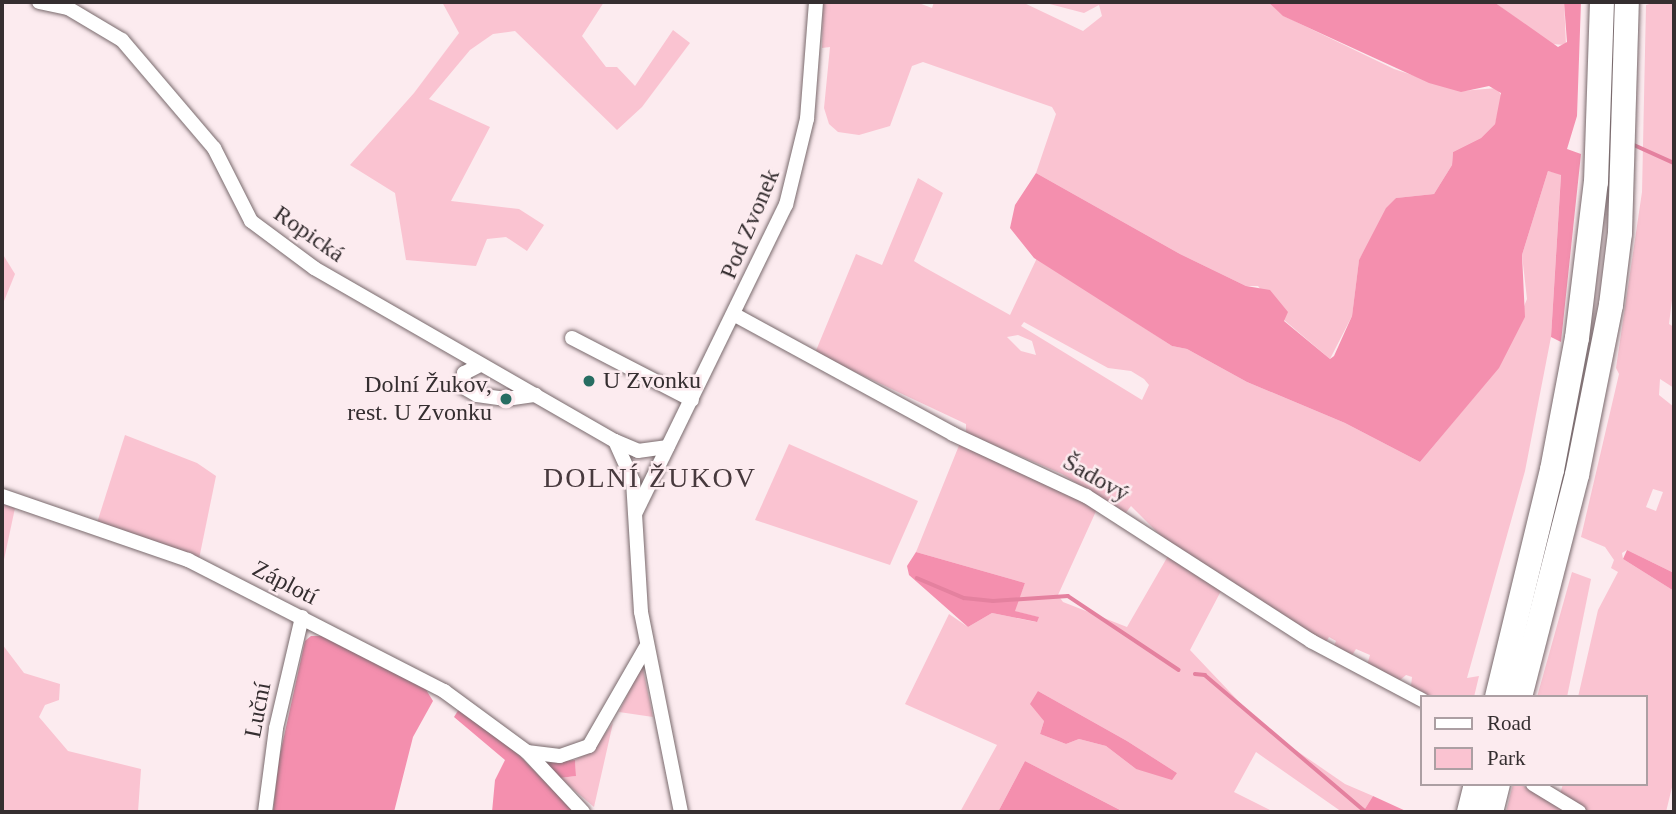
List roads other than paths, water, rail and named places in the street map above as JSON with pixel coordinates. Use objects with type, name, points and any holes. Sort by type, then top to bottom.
[{"type":"highway","points":[[1497,695],[1552,470],[1577,338],[1597,182],[1602,2]]},
{"type":"highway","points":[[1521,695],[1577,475],[1611,305],[1620,233],[1627,2]]},
{"type":"highway","points":[[1469,812],[1476,786]]},
{"type":"highway","points":[[1491,812],[1498,786]]},
{"type":"street","name":"Ropická","points":[[39,2],[68,8],[122,40],[214,148],[251,221],[314,268],[615,441]]},
{"type":"street","name":"Pod Zvonek","points":[[636,512],[773,237],[799,162],[813,76],[816,2]]},
{"type":"street","name":"Šadový","points":[[735,315],[953,434],[1086,496],[1311,641],[1420,699]]},
{"type":"street","points":[[572,338],[692,400]]},
{"type":"street","points":[[480,365],[464,373],[463,387],[477,395],[506,399],[536,395]]},
{"type":"street","points":[[615,441],[638,451],[668,447]]},
{"type":"street","points":[[615,441],[633,481],[646,647],[681,812]]},
{"type":"street","name":"Záplotí","points":[[2,496],[188,560],[444,691],[527,752],[583,812]]},
{"type":"street","name":"Luční","points":[[265,812],[276,728],[302,617]]},
{"type":"street","points":[[527,752],[560,756],[589,746],[646,647]]},
{"type":"street","points":[[1536,786],[1578,812]]},
{"type":"waterway","points":[[1632,144],[1674,163]]},
{"type":"waterway","points":[[917,578],[964,598],[993,601],[1068,596],[1179,670]]},
{"type":"waterway","points":[[1195,674],[1205,675],[1366,812]]},
{"type":"place","name":"U Zvonku","points":[[589,381]]},
{"type":"place","name":"Dolní Žukov, rest. U Zvonku","points":[[506,399]]},
{"type":"district","name":"DOLNÍ ŽUKOV","points":[[650,478]]}]
